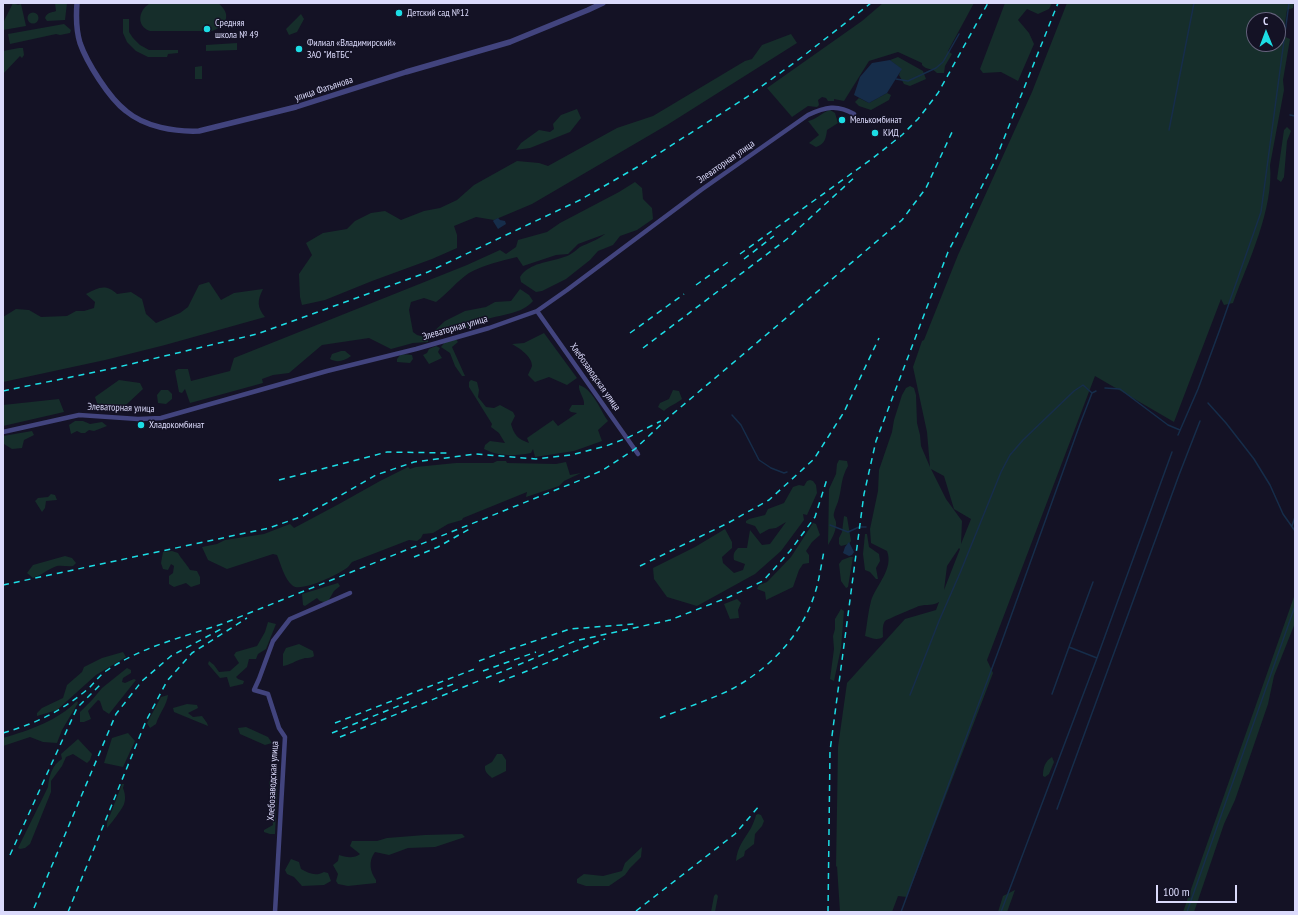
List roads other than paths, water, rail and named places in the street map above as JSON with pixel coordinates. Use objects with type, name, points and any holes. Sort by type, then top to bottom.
[{"type":"street","name":"улица Фатьянова","points":[[77,3],[76,21],[80,43],[92,68],[112,97],[126,112],[144,122],[151,124],[182,130],[199,131],[296,107],[406,72],[510,42],[603,3]]},
{"type":"street","name":"Элеваторная улица","points":[[3,432],[79,415],[138,419],[160,418],[327,371],[416,349],[489,328],[537,311],[701,190],[808,115],[820,110],[835,107],[845,108],[854,114]]},
{"type":"street","name":"Хлебозаводская улица","points":[[537,311],[638,454]]},
{"type":"street","name":"Хлебозаводская улица","points":[[275,912],[285,737],[278,728],[268,694],[254,690],[274,641],[290,620],[350,593]]},
{"type":"water","points":[[890,60],[902,69],[887,93],[869,103],[854,95],[860,77],[872,63]]},
{"type":"water","points":[[498,218],[505,221],[506,224],[498,229],[493,221]]},
{"type":"water","points":[[849,542],[854,552],[849,556],[843,553]]},
{"type":"waterway","points":[[1169,130],[1194,3]]},
{"type":"waterway","points":[[1178,435],[1198,389],[1261,212],[1289,3]]},
{"type":"waterway","points":[[896,79],[908,81],[936,68],[943,62],[959,34]]},
{"type":"waterway","points":[[1290,115],[1295,116]]},
{"type":"waterway","points":[[910,695],[1001,472],[1010,455],[1023,440],[1074,391],[1083,385],[1092,393]]},
{"type":"waterway","points":[[1105,388],[1120,389],[1168,425],[1180,430]]},
{"type":"waterway","points":[[901,912],[1001,644],[1080,424],[1092,393],[1096,391]]},
{"type":"waterway","points":[[1208,403],[1226,423],[1254,459],[1270,485],[1283,514],[1295,531]]},
{"type":"waterway","points":[[732,415],[741,425],[759,460],[771,468],[784,473],[787,472]]},
{"type":"waterway","points":[[1057,809],[1200,421]]},
{"type":"waterway","points":[[1001,912],[1097,658],[1172,452]]},
{"type":"waterway","points":[[1292,526],[1295,517]]},
{"type":"waterway","points":[[830,525],[848,532],[859,527],[866,527]]},
{"type":"waterway","points":[[1069,647],[1093,582]]},
{"type":"waterway","points":[[1187,912],[1295,606]]},
{"type":"waterway","points":[[1052,694],[1069,647],[1097,658]]},
{"type":"railway","points":[[3,391],[110,369],[257,334],[428,272],[580,200],[639,166],[747,97],[802,57],[871,3]]},
{"type":"railway","points":[[740,254],[873,158],[902,135],[918,119],[938,93],[988,3]]},
{"type":"railway","points":[[828,912],[830,751],[864,494],[876,441],[948,252],[995,161],[1058,3]]},
{"type":"railway","points":[[3,733],[27,725],[59,710],[89,688],[106,671],[133,655],[177,638],[222,624],[603,470],[635,449],[669,417],[902,220],[926,188],[953,130]]},
{"type":"railway","points":[[643,348],[787,239],[856,176]]},
{"type":"railway","points":[[744,259],[774,236]]},
{"type":"railway","points":[[696,285],[728,262]]},
{"type":"railway","points":[[630,333],[684,294]]},
{"type":"railway","points":[[640,566],[728,523],[769,500],[814,459],[844,412],[879,338]]},
{"type":"railway","points":[[3,585],[269,528],[303,516],[376,475],[414,462],[476,454],[536,459],[571,455],[606,446],[627,438],[661,421]]},
{"type":"railway","points":[[279,480],[387,452],[448,453]]},
{"type":"railway","points":[[518,665],[575,641],[670,620],[729,597],[763,581],[790,551],[815,517],[827,479]]},
{"type":"railway","points":[[414,557],[438,547],[471,528]]},
{"type":"railway","points":[[660,718],[728,691],[756,674],[780,652],[800,626],[808,611],[817,585],[824,551]]},
{"type":"railway","points":[[68,912],[146,721],[167,681],[192,653],[247,618]]},
{"type":"railway","points":[[479,661],[570,629],[634,624]]},
{"type":"railway","points":[[34,908],[116,714],[142,681],[171,656],[223,628]]},
{"type":"railway","points":[[522,673],[605,639]]},
{"type":"railway","points":[[483,671],[536,652]]},
{"type":"railway","points":[[486,678],[516,666]]},
{"type":"railway","points":[[335,723],[477,668]]},
{"type":"railway","points":[[499,682],[519,674]]},
{"type":"railway","points":[[340,737],[481,680]]},
{"type":"railway","points":[[437,690],[456,683]]},
{"type":"railway","points":[[10,855],[77,708],[100,685]]},
{"type":"railway","points":[[332,733],[413,700]]},
{"type":"railway","points":[[636,911],[735,834],[760,805]]},
{"type":"place","name":"Детский сад №12","points":[[399,13]]},
{"type":"place","name":"Средняя школа № 49","points":[[207,29]]},
{"type":"place","name":"Филиал «Владимирский» ЗАО \"ИвТБС\"","points":[[299,49]]},
{"type":"place","name":"Мелькомбинат","points":[[842,120]]},
{"type":"place","name":"КИД","points":[[875,133]]},
{"type":"place","name":"Хладокомбинат","points":[[141,425]]}]
